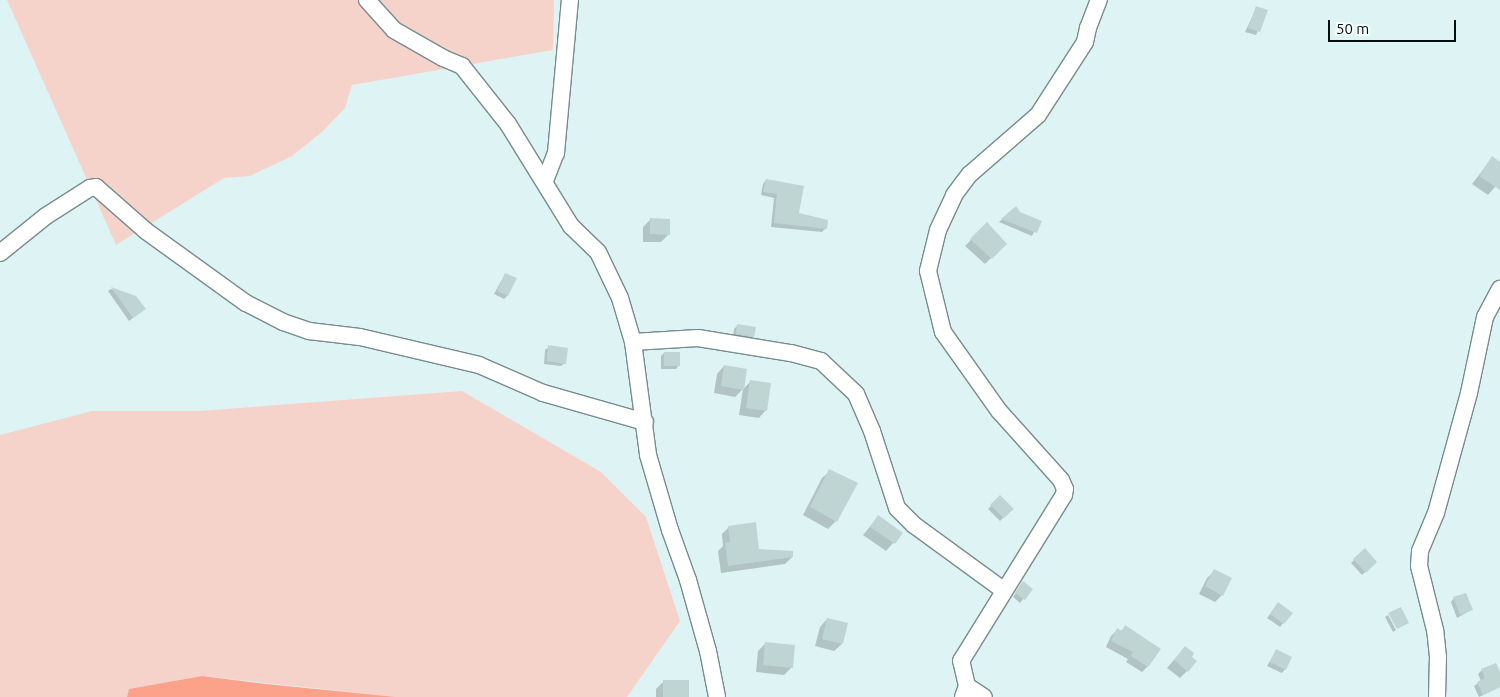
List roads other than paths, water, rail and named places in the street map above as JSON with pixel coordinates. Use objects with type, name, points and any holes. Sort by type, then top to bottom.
[{"type":"street","points":[[367,0],[394,30],[443,58],[462,66],[508,124],[545,181],[571,226],[598,252],[620,298],[633,342],[648,455],[670,530],[688,580],[708,651],[717,697]]},
{"type":"street","points":[[545,181],[556,153],[570,0]]},
{"type":"street","points":[[984,697],[965,691],[961,661],[1064,495],[1065,488],[1061,480],[999,411],[942,332],[928,271],[938,230],[954,195],[969,175],[1038,115],[1085,42],[1088,28],[1099,0]]},
{"type":"street","points":[[0,253],[46,216],[90,188],[96,187],[146,232],[246,303],[283,322],[309,331],[360,337],[479,365],[543,393],[645,422]]},
{"type":"street","points":[[1437,697],[1438,657],[1434,630],[1418,566],[1420,551],[1436,513],[1470,393],[1485,317],[1500,289]]},
{"type":"street","points":[[633,342],[698,338],[791,353],[821,361],[856,394],[872,431],[897,508],[914,525],[1004,590]]}]
